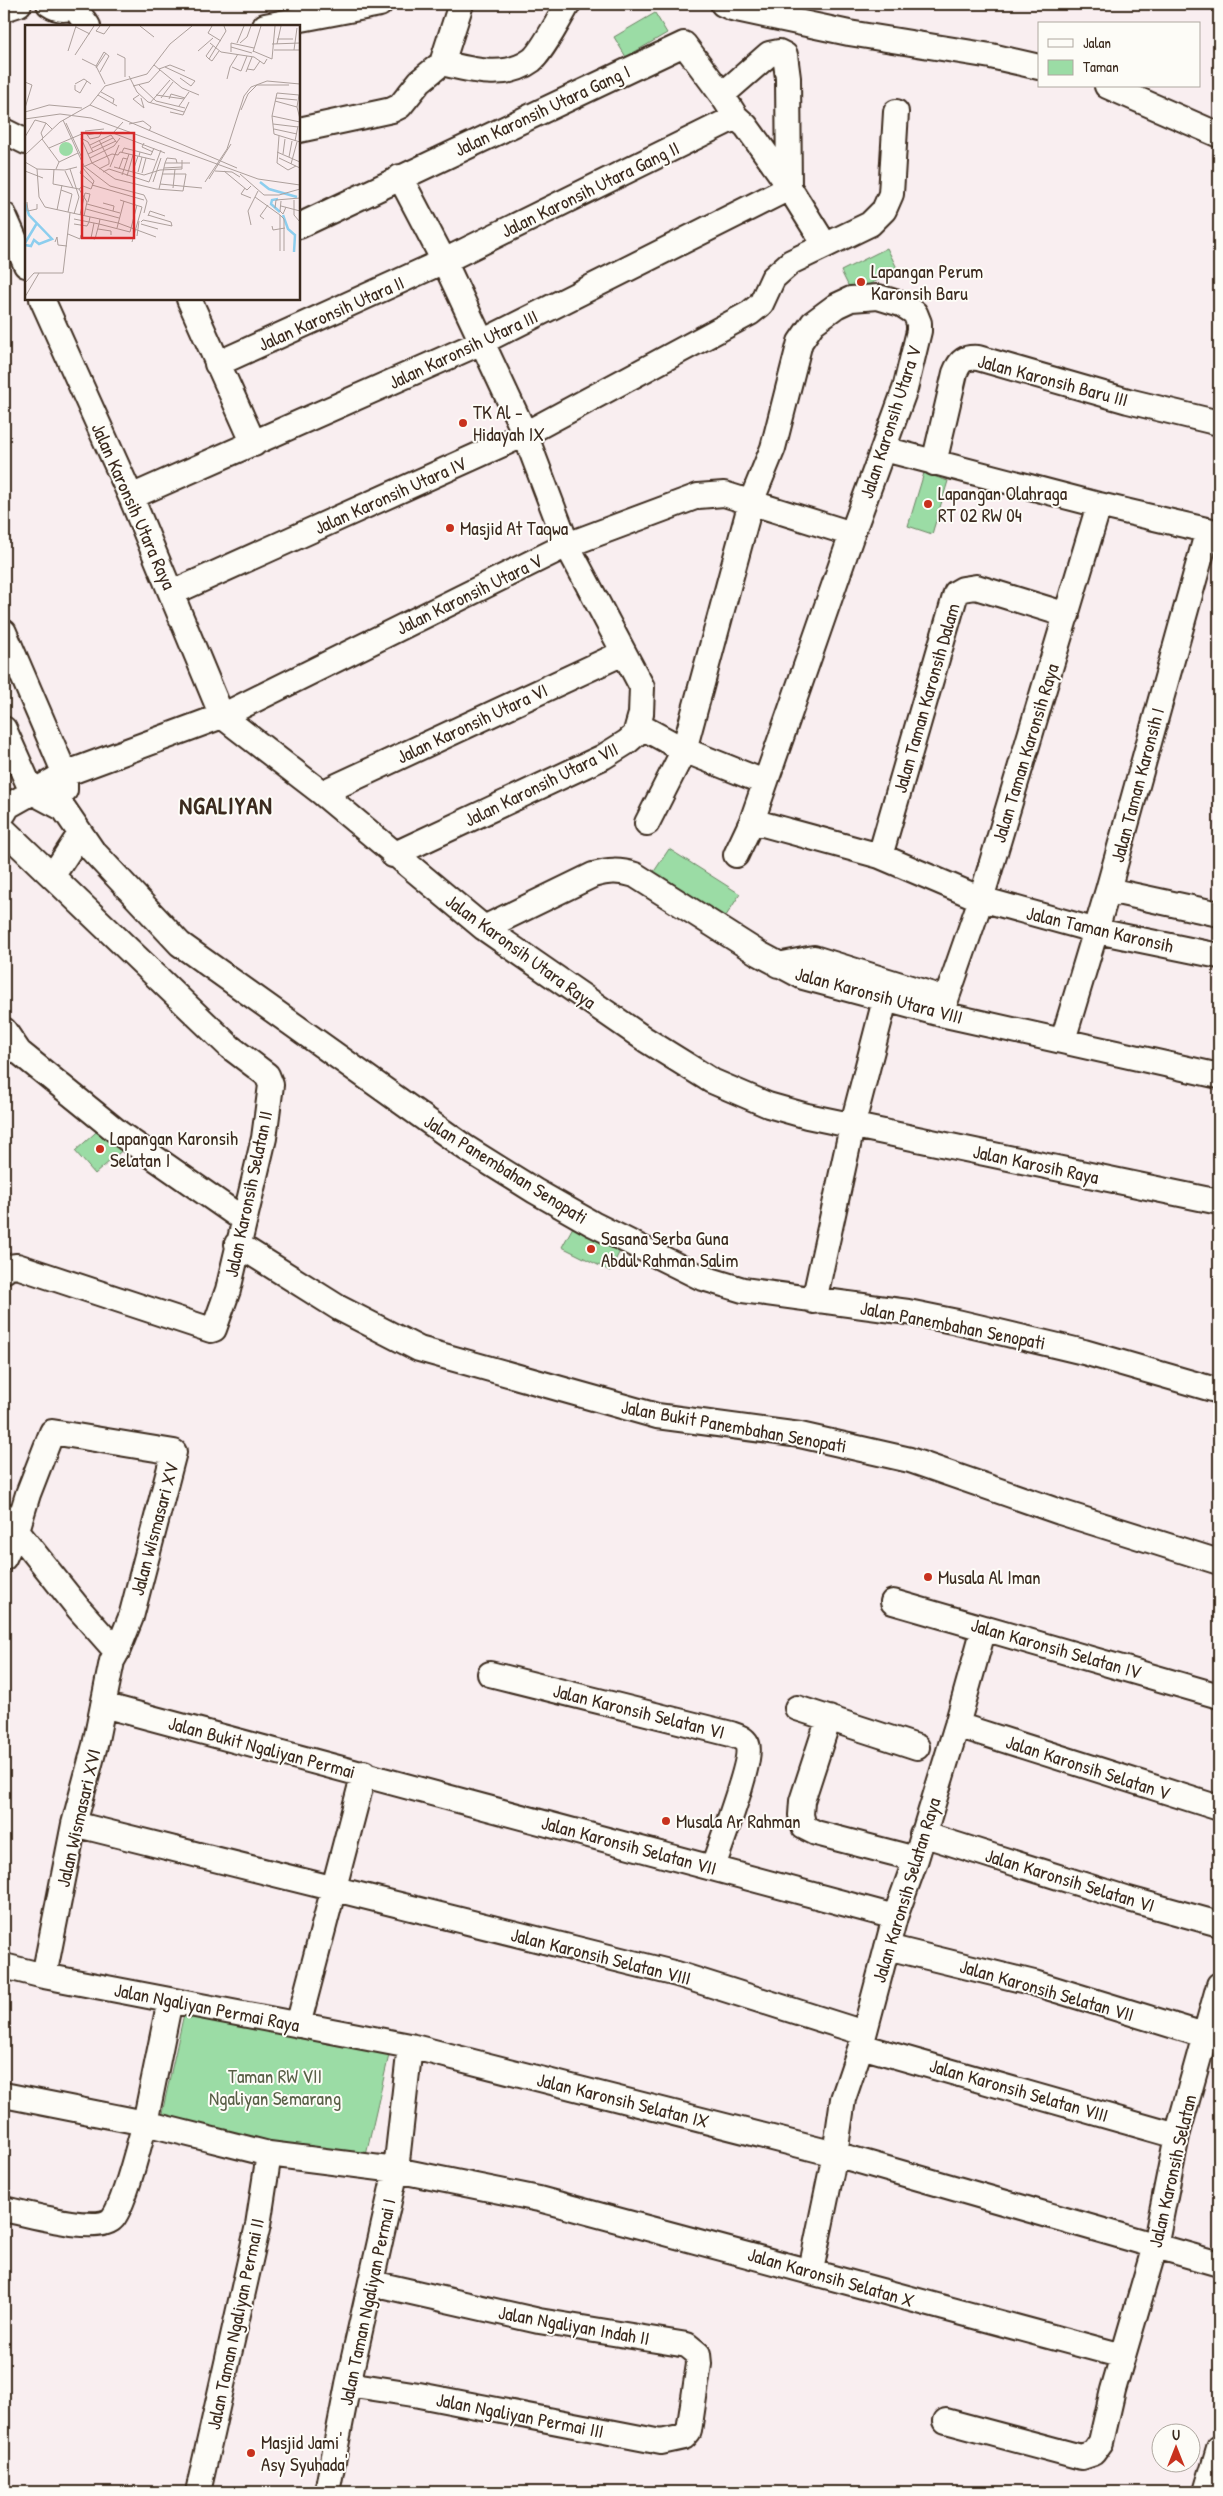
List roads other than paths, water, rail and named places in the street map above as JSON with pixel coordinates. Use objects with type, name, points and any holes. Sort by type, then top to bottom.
[{"type":"street","points":[[4,9],[19,4]]},
{"type":"street","points":[[49,4],[60,9],[76,5],[87,25]]},
{"type":"street","points":[[270,25],[380,4]]},
{"type":"street","points":[[300,130],[392,110],[400,106],[420,81],[442,63],[461,4]]},
{"type":"street","points":[[442,63],[485,73],[512,69],[533,59],[568,4]]},
{"type":"street","points":[[723,4],[732,8],[849,34],[991,56],[1038,67]]},
{"type":"street","name":"Jalan Karonsih Utara Gang I","points":[[300,226],[684,44],[722,95]]},
{"type":"street","points":[[789,188],[788,73],[785,55],[779,52],[769,54],[722,95],[736,117],[746,126],[789,188],[825,245]]},
{"type":"street","points":[[1112,88],[1219,135]]},
{"type":"street","name":"Jalan Karonsih Utara IV","points":[[172,593],[525,434],[750,313],[760,304],[773,278],[780,270],[791,262],[870,224],[884,210],[891,194],[896,112]]},
{"type":"street","name":"Jalan Karonsih Utara Gang II","points":[[444,262],[736,117]]},
{"type":"street","points":[[4,131],[25,142]]},
{"type":"street","name":"Jalan Karonsih Utara VII","points":[[393,855],[603,757],[634,735],[643,704],[642,687],[567,545],[525,434],[444,262],[400,177]]},
{"type":"street","name":"Jalan Karonsih Utara III","points":[[131,497],[482,342],[789,188]]},
{"type":"street","points":[[4,215],[25,263]]},
{"type":"street","name":"Jalan Karonsih Utara II","points":[[217,364],[444,262]]},
{"type":"street","name":"Jalan Karonsih Utara V","points":[[647,823],[684,750],[752,502],[773,448],[800,342],[813,323],[836,306],[851,299],[868,297],[889,300],[915,313],[919,323],[918,340],[905,389],[764,782],[752,821],[736,855]]},
{"type":"street","name":"Jalan Karonsih Utara Raya","points":[[42,300],[131,497],[222,716],[322,794],[393,855],[484,928],[638,1034],[712,1081],[768,1105],[852,1126]]},
{"type":"street","points":[[189,300],[254,444]]},
{"type":"street","name":"Jalan Karonsih Baru III","points":[[934,463],[955,373],[959,364],[968,358],[978,358],[1128,401],[1219,422]]},
{"type":"street","points":[[884,449],[1099,505],[1214,531]]},
{"type":"street","name":"Jalan Karonsih Utara V","points":[[222,716],[567,545],[698,496],[724,494],[852,534]]},
{"type":"street","name":"Jalan Taman Karonsih Raya","points":[[944,1007],[981,899],[1099,505]]},
{"type":"street","name":"Jalan Taman Karonsih I","points":[[1063,1040],[1214,531]]},
{"type":"street","name":"Jalan Taman Karonsih Dalam","points":[[880,856],[956,593],[963,589],[976,587],[1067,615]]},
{"type":"street","points":[[4,632],[65,774],[64,809]]},
{"type":"street","name":"Jalan Karonsih Utara VI","points":[[322,794],[623,653]]},
{"type":"street","points":[[4,813],[8,806],[65,774],[222,716]]},
{"type":"street","points":[[638,725],[684,750],[764,782]]},
{"type":"street","points":[[4,729],[32,792]]},
{"type":"street","name":"Jalan Panembahan Senopati","points":[[32,792],[64,809],[80,834],[180,944],[466,1148],[592,1224],[691,1273],[744,1290],[814,1301],[908,1312],[957,1322],[1084,1352],[1219,1391]]},
{"type":"street","points":[[752,821],[880,856],[981,899]]},
{"type":"street","name":"Jalan Karonsih Selatan II","points":[[4,830],[230,1047],[267,1075],[271,1085],[264,1138],[237,1244],[228,1290],[214,1329],[211,1330],[18,1266],[9,1267],[4,1271]]},
{"type":"street","points":[[53,875],[80,834]]},
{"type":"street","name":"Jalan Karonsih Utara VIII","points":[[484,928],[593,875],[608,871],[622,871],[635,875],[778,965],[803,977],[886,1000],[944,1007],[1063,1040],[1219,1076]]},
{"type":"street","points":[[1108,890],[1218,909]]},
{"type":"street","name":"Jalan Taman Karonsih","points":[[981,899],[1096,931],[1219,956]]},
{"type":"street","points":[[778,965],[814,958],[944,1007]]},
{"type":"street","points":[[814,1301],[852,1126],[886,1000]]},
{"type":"street","points":[[4,1030],[19,1052],[119,1133],[244,1220]]},
{"type":"street","name":"Jalan Karosih Raya","points":[[852,1126],[1219,1202]]},
{"type":"street","name":"Jalan Bukit Panembahan Senopati","points":[[237,1244],[339,1308],[419,1349],[657,1416],[800,1435],[910,1460],[1060,1512],[1219,1562]]},
{"type":"street","name":"Jalan Wismasari XV","points":[[11,1523],[28,1494],[52,1432],[174,1452],[131,1617],[114,1656]]},
{"type":"street","points":[[4,1558],[11,1523]]},
{"type":"street","points":[[11,1523],[114,1656]]},
{"type":"street","name":"Jalan Karonsih Selatan IV","points":[[893,1602],[1219,1696]]},
{"type":"street","name":"Jalan Karonsih Selatan Raya","points":[[811,2270],[835,2154],[843,2098],[863,2040],[895,1917],[916,1859],[922,1834],[958,1725],[984,1628]]},
{"type":"street","name":"Jalan Wismasari XVI","points":[[44,1976],[74,1824],[95,1745],[114,1656]]},
{"type":"street","name":"Jalan Karonsih Selatan VI","points":[[490,1674],[731,1734],[742,1739],[748,1745],[744,1776],[713,1867]]},
{"type":"street","name":"Jalan Bukit Ngaliyan Permai","points":[[103,1705],[364,1773],[298,2025]]},
{"type":"street","points":[[798,1708],[917,1747]]},
{"type":"street","points":[[829,1718],[802,1801],[801,1815],[804,1827],[816,1832],[916,1859]]},
{"type":"street","name":"Jalan Karonsih Selatan V","points":[[958,1725],[1219,1808]]},
{"type":"street","name":"Jalan Karonsih Selatan VII","points":[[364,1773],[895,1917]]},
{"type":"street","points":[[74,1824],[334,1889]]},
{"type":"street","name":"Jalan Karonsih Selatan VI","points":[[922,1834],[1125,1898],[1219,1924]]},
{"type":"street","name":"Jalan Karonsih Selatan VIII","points":[[334,1889],[677,1974],[863,2040],[1177,2136]]},
{"type":"street","name":"Jalan Karonsih Selatan VII","points":[[886,1947],[1034,1983],[1207,2036]]},
{"type":"street","name":"Jalan Ngaliyan Permai Raya","points":[[4,1966],[44,1976],[410,2046]]},
{"type":"street","name":"Jalan Karonsih Selatan","points":[[946,2421],[1081,2457],[1093,2453],[1100,2442],[1155,2246],[1177,2136],[1207,2036],[1219,1985]]},
{"type":"street","points":[[4,2209],[86,2225],[100,2224],[112,2219],[120,2204],[145,2123],[170,2000]]},
{"type":"street","name":"Jalan Karonsih Selatan IX","points":[[410,2046],[835,2154]]},
{"type":"street","name":"Jalan Taman Ngaliyan Permai I","points":[[326,2492],[396,2170],[410,2046]]},
{"type":"street","name":"Jalan Karonsih Selatan X","points":[[4,2095],[145,2123],[269,2154],[396,2170],[538,2198],[811,2270],[955,2312],[1123,2356]]},
{"type":"street","name":"Jalan Taman Ngaliyan Permai II","points":[[198,2492],[258,2225],[269,2154]]},
{"type":"street","points":[[835,2154],[1219,2264]]},
{"type":"street","name":"Jalan Ngaliyan Indah II","points":[[372,2283],[539,2321],[687,2345],[698,2354],[699,2364],[689,2431]]},
{"type":"street","name":"Jalan Ngaliyan Permai III","points":[[348,2384],[419,2395],[661,2442],[684,2437],[689,2431]]},
{"type":"street","points":[[1206,2492],[1219,2448]]},
{"type":"place","name":"Lapangan Perum Karonsih Baru","points":[[861,282]]},
{"type":"place","name":"TK Al - Hidayah IX","points":[[463,423]]},
{"type":"place","name":"Lapangan Olahraga RT 02 RW 04","points":[[928,504]]},
{"type":"place","name":"Masjid At Taqwa","points":[[450,528]]},
{"type":"place","name":"Lapangan Karonsih Selatan I","points":[[100,1149]]},
{"type":"place","name":"Sasana Serba Guna Abdul Rahman Salim","points":[[591,1249]]},
{"type":"place","name":"Musala Al Iman","points":[[928,1577]]},
{"type":"place","name":"Musala Ar Rahman","points":[[666,1821]]},
{"type":"place","name":"Masjid Jami' Asy Syuhada'","points":[[251,2453]]},
{"type":"district","name":"NGALIYAN","points":[[226,805]]},
{"type":"park label","name":"Taman RW VII Ngaliyan Semarang","points":[[275,2087]]}]
